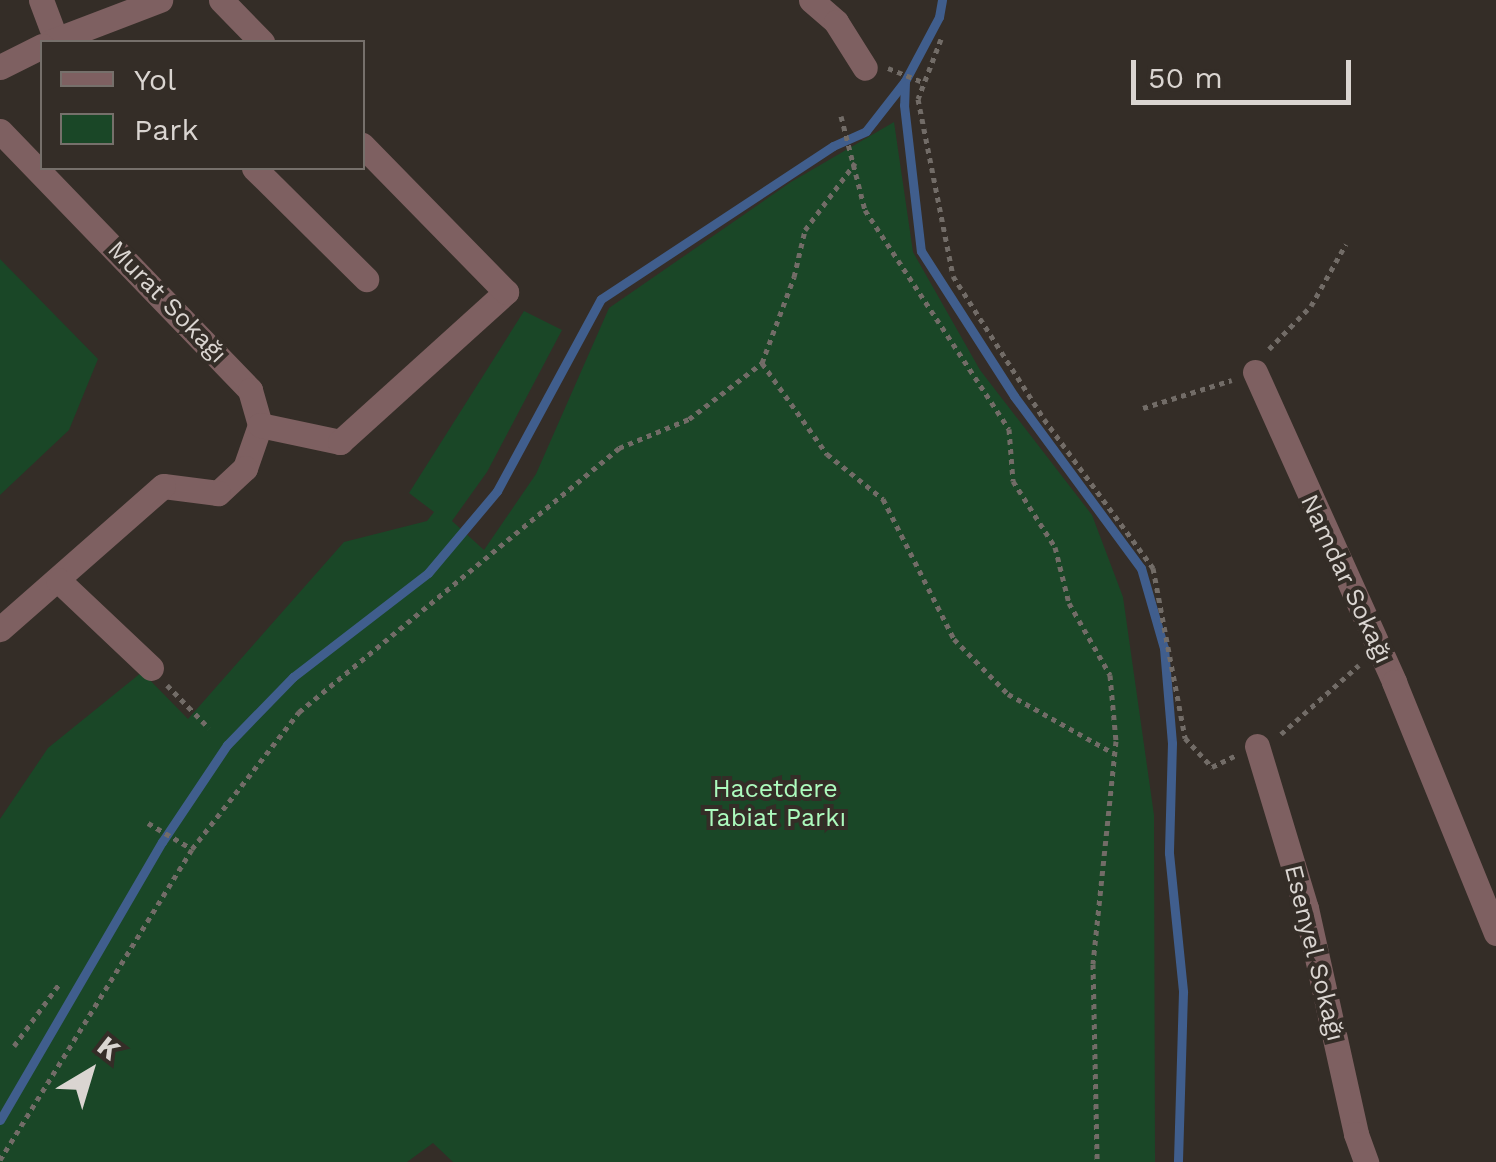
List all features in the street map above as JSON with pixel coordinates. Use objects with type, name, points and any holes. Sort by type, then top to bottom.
[{"type":"street","points":[[40,0],[49,40]]},
{"type":"street","points":[[57,40],[160,0]]},
{"type":"street","points":[[221,0],[260,40]]},
{"type":"street","points":[[811,0],[877,68]]},
{"type":"street","points":[[92,25],[111,40]]},
{"type":"street","points":[[0,66],[40,48]]},
{"type":"street","name":"Murat Sokağı","points":[[0,130],[250,390],[260,425]]},
{"type":"street","points":[[0,629],[163,486],[218,492],[245,468],[260,425],[340,442],[506,292],[365,148]]},
{"type":"street","points":[[256,170],[366,280]]},
{"type":"street","name":"Namdar Sokağı","points":[[1255,372],[1378,648],[1494,923]]},
{"type":"street","points":[[58,580],[151,668]]},
{"type":"street","name":"Esenyel Sokağı","points":[[1257,746],[1306,908],[1356,1134],[1366,1162]]},
{"type":"path","points":[[940,39],[918,99],[953,276],[1044,419],[1153,568],[1185,738],[1212,767],[1282,733],[1378,648]]},
{"type":"path","points":[[877,68],[922,82]]},
{"type":"path","points":[[840,116],[865,210],[1009,429],[1013,481],[1055,547],[1069,603],[1110,674],[1115,754],[1093,964],[1097,1162]]},
{"type":"path","points":[[0,1160],[192,849],[299,712],[619,448],[689,419],[762,363],[794,277],[805,230],[855,163]]},
{"type":"path","points":[[1142,408],[1255,372],[1271,344],[1311,306],[1346,244]]},
{"type":"path","points":[[762,363],[827,454],[883,498],[954,640],[1008,694],[1115,754]]},
{"type":"path","points":[[151,668],[209,728]]},
{"type":"path","points":[[148,823],[192,849]]},
{"type":"path","points":[[14,1046],[60,983]]},
{"type":"green space","name":"Hacetdere Tabiat Parkı","points":[[894,122],[913,252],[980,370],[1092,515],[1123,597],[1154,815],[1155,1162],[453,1162],[433,1143],[407,1162],[0,1162],[0,819],[48,748],[142,672],[188,719],[344,542],[427,521],[434,512],[409,493],[524,311],[562,330],[487,472],[452,521],[484,550],[536,474],[609,308],[791,182]]},
{"type":"green space","points":[[0,259],[98,359],[69,430],[0,495]]},
{"type":"waterway","points":[[942,0],[939,17],[905,81],[904,105],[921,251],[1014,396],[1141,568],[1164,648],[1172,743],[1169,853],[1183,992],[1178,1162]]},
{"type":"waterway","points":[[0,1120],[162,842],[227,745],[293,677],[428,573],[497,491],[601,299],[833,146],[866,131],[905,81]]}]
